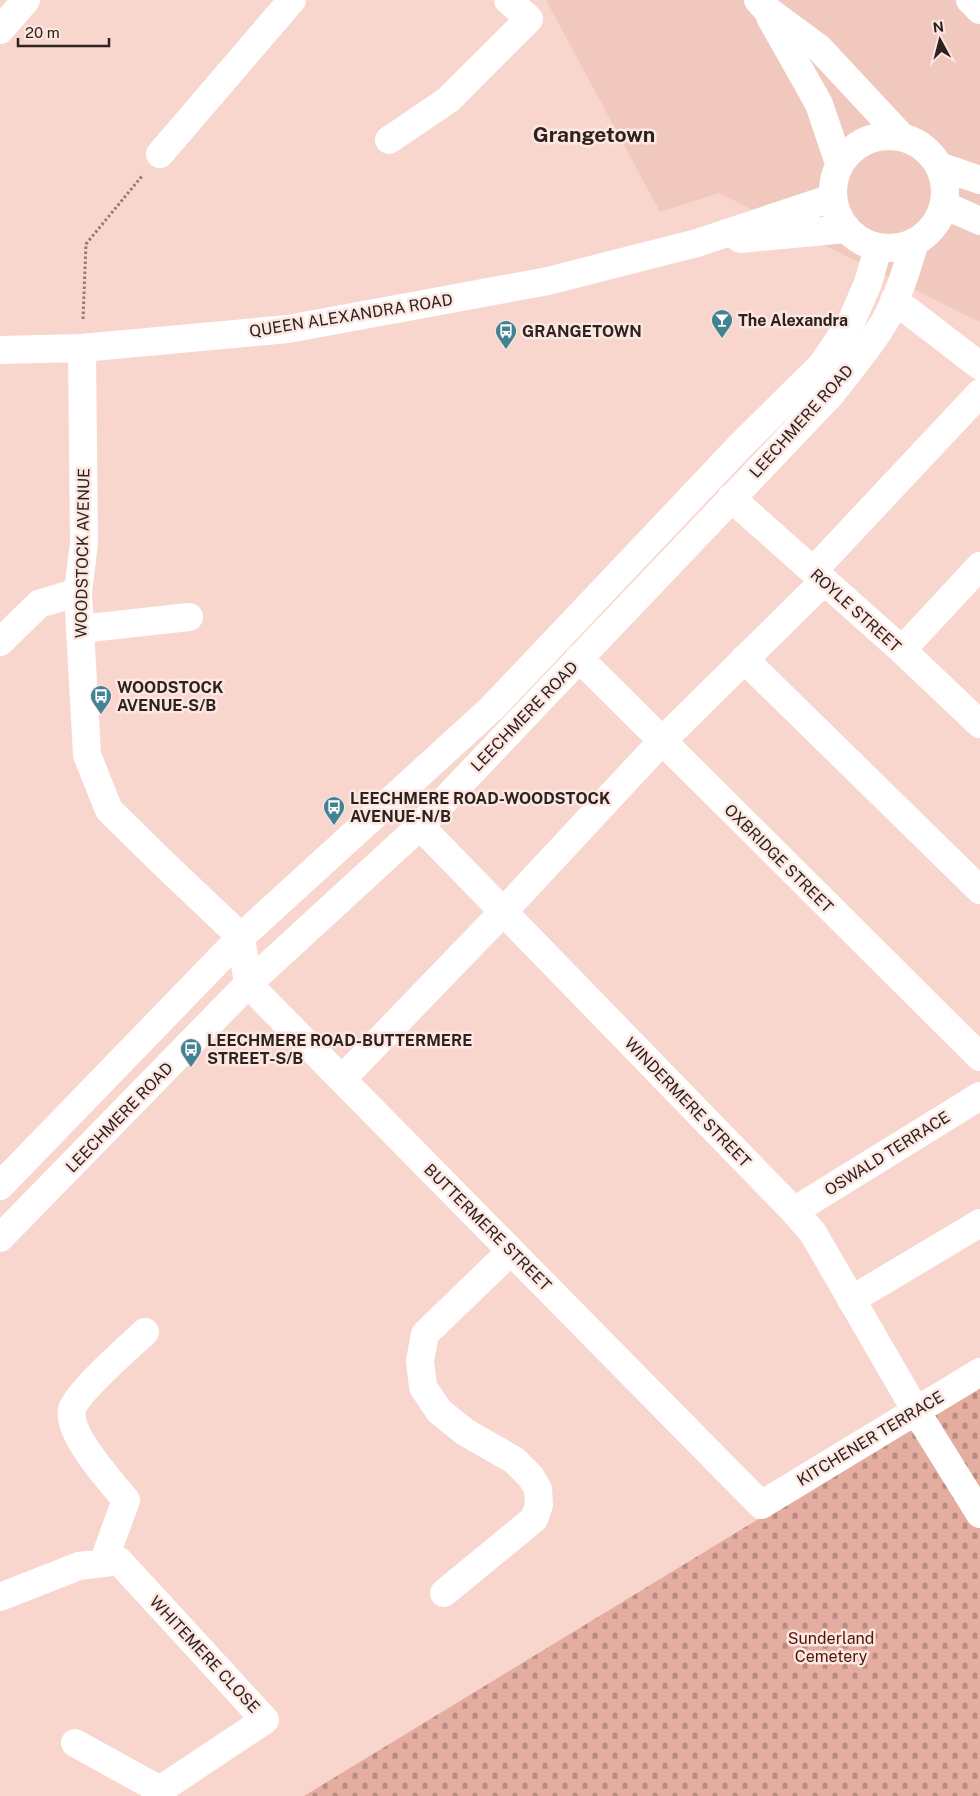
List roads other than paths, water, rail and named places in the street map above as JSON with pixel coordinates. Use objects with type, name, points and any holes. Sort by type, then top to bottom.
[{"type":"street","points":[[0,30],[26,0]]},
{"type":"street","points":[[160,154],[292,0]]},
{"type":"street","points":[[389,140],[448,100],[529,19],[508,0]]},
{"type":"street","points":[[970,0],[980,10]]},
{"type":"street","points":[[762,5],[819,48],[902,136]]},
{"type":"street","points":[[762,5],[820,104],[839,163]]},
{"type":"street","points":[[883,135],[902,136],[917,142],[930,152],[939,166],[945,184],[944,205],[938,220],[928,233],[915,242],[897,248],[878,248],[860,241],[846,229],[836,215],[832,198],[833,180],[839,163],[851,150],[866,140],[883,135]]},
{"type":"street","points":[[939,166],[980,180]]},
{"type":"street","name":"QUEEN ALEXANDRA ROAD","points":[[0,350],[82,348],[288,329],[548,281],[697,243],[832,198]]},
{"type":"street","points":[[944,205],[980,221]]},
{"type":"street","name":"QUEEN ALEXANDRA ROAD","points":[[697,243],[846,229]]},
{"type":"street","name":"LEECHMERE ROAD","points":[[0,1238],[248,984],[420,826],[830,394],[866,349],[886,319],[902,281],[915,242]]},
{"type":"street","name":"LEECHMERE ROAD","points":[[0,1186],[242,937],[492,708],[741,445],[822,365],[852,320],[868,283],[878,248]]},
{"type":"street","points":[[894,300],[980,366]]},
{"type":"street","name":"WOODSTOCK AVENUE","points":[[82,348],[84,543],[78,592],[87,755],[109,810],[242,937]]},
{"type":"street","points":[[342,1079],[503,912],[662,741],[744,659],[980,393]]},
{"type":"street","name":"ROYLE STREET","points":[[731,498],[902,650],[980,724]]},
{"type":"street","points":[[902,650],[980,566]]},
{"type":"street","points":[[0,642],[39,604],[78,592]]},
{"type":"street","points":[[80,629],[189,617]]},
{"type":"street","name":"OXBRIDGE STREET","points":[[579,658],[980,1057]]},
{"type":"street","points":[[744,659],[980,890]]},
{"type":"street","name":"WINDERMERE STREET","points":[[420,826],[794,1211],[813,1233],[916,1411],[980,1514]]},
{"type":"street","points":[[242,937],[248,984]]},
{"type":"street","name":"BUTTERMERE STREET","points":[[248,984],[761,1505]]},
{"type":"street","name":"OSWALD TERRACE","points":[[794,1211],[980,1096]]},
{"type":"street","points":[[851,1300],[980,1223]]},
{"type":"street","points":[[444,1593],[534,1519],[539,1505],[538,1489],[514,1460],[465,1432],[439,1411],[423,1387],[420,1361],[426,1334],[511,1251]]},
{"type":"street","points":[[103,1563],[126,1500],[97,1466],[82,1443],[73,1425],[72,1410],[79,1395],[145,1332]]},
{"type":"street","name":"KITCHENER TERRACE","points":[[761,1505],[980,1372]]},
{"type":"street","name":"WHITEMERE CLOSE","points":[[0,1597],[79,1566],[119,1561],[265,1720],[160,1790],[76,1743]]},
{"type":"place","name":"The Alexandra","points":[[722,339]]},
{"type":"place","name":"GRANGETOWN","points":[[506,350]]},
{"type":"place","name":"WOODSTOCK AVENUE-S/B","points":[[101,715]]},
{"type":"place","name":"LEECHMERE ROAD-WOODSTOCK AVENUE-N/B","points":[[334,826]]},
{"type":"place","name":"LEECHMERE ROAD-BUTTERMERE STREET-S/B","points":[[191,1068]]},
{"type":"district","name":"Grangetown","points":[[594,135]]},
{"type":"park label","name":"Sunderland Cemetery","points":[[831,1647]]}]
